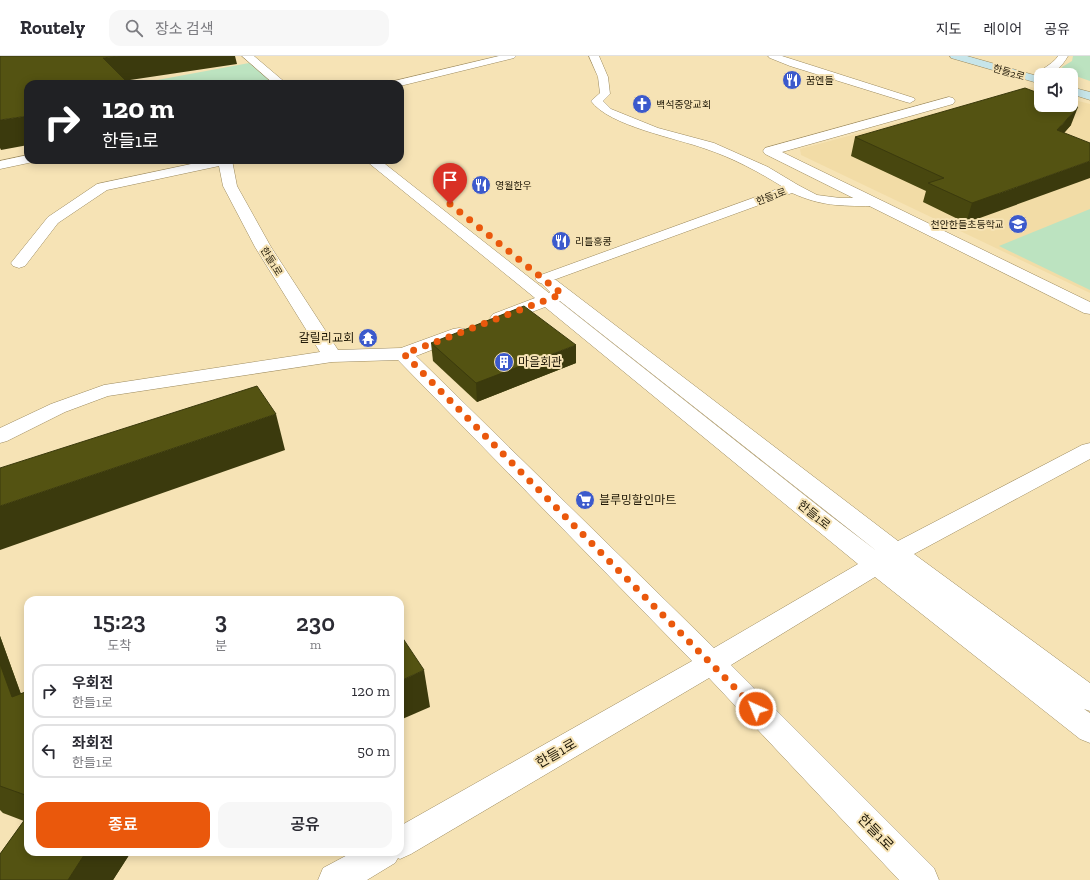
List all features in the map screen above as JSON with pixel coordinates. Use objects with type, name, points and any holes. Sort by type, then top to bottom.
[{"type":"street","points":[[247,56],[277,80]]},
{"type":"street","name":"한들2로","points":[[955,56],[1034,73]]},
{"type":"street","name":"한들2로","points":[[986,56],[1034,72]]},
{"type":"street","points":[[1054,68],[1063,56]]},
{"type":"street","points":[[1078,82],[1090,86]]},
{"type":"street","points":[[1078,92],[1090,96]]},
{"type":"street","points":[[949,101],[770,150],[871,202],[1090,309]]},
{"type":"street","points":[[0,165],[24,160]]},
{"type":"street","points":[[19,263],[54,220],[102,187],[207,164]]},
{"type":"street","name":"한들1로","points":[[226,164],[230,186],[262,247],[332,356]]},
{"type":"street","name":"한들1로","points":[[377,164],[550,291]]},
{"type":"street","name":"한들1로","points":[[399,164],[550,291],[887,560],[990,655],[1090,730]]},
{"type":"street","name":"한들1로","points":[[550,291],[404,354],[712,663],[922,880]]},
{"type":"street","points":[[0,436],[58,408],[104,391],[332,356],[404,354]]},
{"type":"street","points":[[887,560],[1090,450]]},
{"type":"street","name":"한들1로","points":[[404,841],[887,560]]},
{"type":"street","name":"한들1로","points":[[887,560],[1090,699]]},
{"type":"street","points":[[335,880],[377,856]]},
{"type":"lane","points":[[404,82],[511,56]]},
{"type":"lane","name":"한들1로","points":[[594,56],[603,78],[605,94],[596,101],[607,111],[654,130],[710,146],[764,170],[793,188]]},
{"type":"lane","points":[[773,56],[910,100]]},
{"type":"lane","points":[[793,188],[814,198],[840,202],[871,202]]},
{"type":"lane","name":"한들1로","points":[[550,291],[793,188]]},
{"type":"shaded area","name":"천안한들초등학교","points":[[1031,87],[1034,88],[1034,112],[1078,112],[1078,101],[1090,104],[1090,293],[801,155],[800,149]]},
{"type":"green space","points":[[1073,56],[1090,56],[1090,81],[1078,77],[1078,68],[1062,68],[1072,61]]},
{"type":"green space","points":[[249,63],[270,80],[158,80]]},
{"type":"green space","points":[[1090,209],[1090,290],[999,246]]},
{"type":"building","points":[[0,56],[118,56],[103,58],[125,80],[24,80],[24,117],[0,120]]},
{"type":"building","points":[[1025,88],[1034,91],[1034,112],[1073,112],[1057,130],[1090,143],[1090,161],[972,203],[928,183],[944,178],[855,137]]},
{"type":"building","points":[[524,306],[576,345],[476,383],[431,343]]},
{"type":"building","points":[[257,386],[276,414],[0,506],[0,468]]},
{"type":"building","points":[[404,640],[424,670],[404,679]]},
{"type":"building","points":[[0,664],[12,697],[24,692],[24,795],[0,786]]},
{"type":"building","points":[[24,821],[24,856],[83,856],[68,880],[0,880],[0,854]]},
{"type":"place","name":"꿈엔들","points":[[792,80]]},
{"type":"place","name":"백석중앙교회","points":[[642,104]]},
{"type":"place","name":"영월한우","points":[[481,185]]},
{"type":"place","name":"천안한들초등학교","points":[[1018,224]]},
{"type":"place","name":"리틀홍콩","points":[[561,241]]},
{"type":"place","name":"갈릴리교회","points":[[368,338]]},
{"type":"place","name":"마을회관","points":[[504,362]]},
{"type":"place","name":"블루밍할인마트","points":[[585,500]]},
{"type":"route","points":[[450,204],[562,294],[404,354],[756,709]]}]
